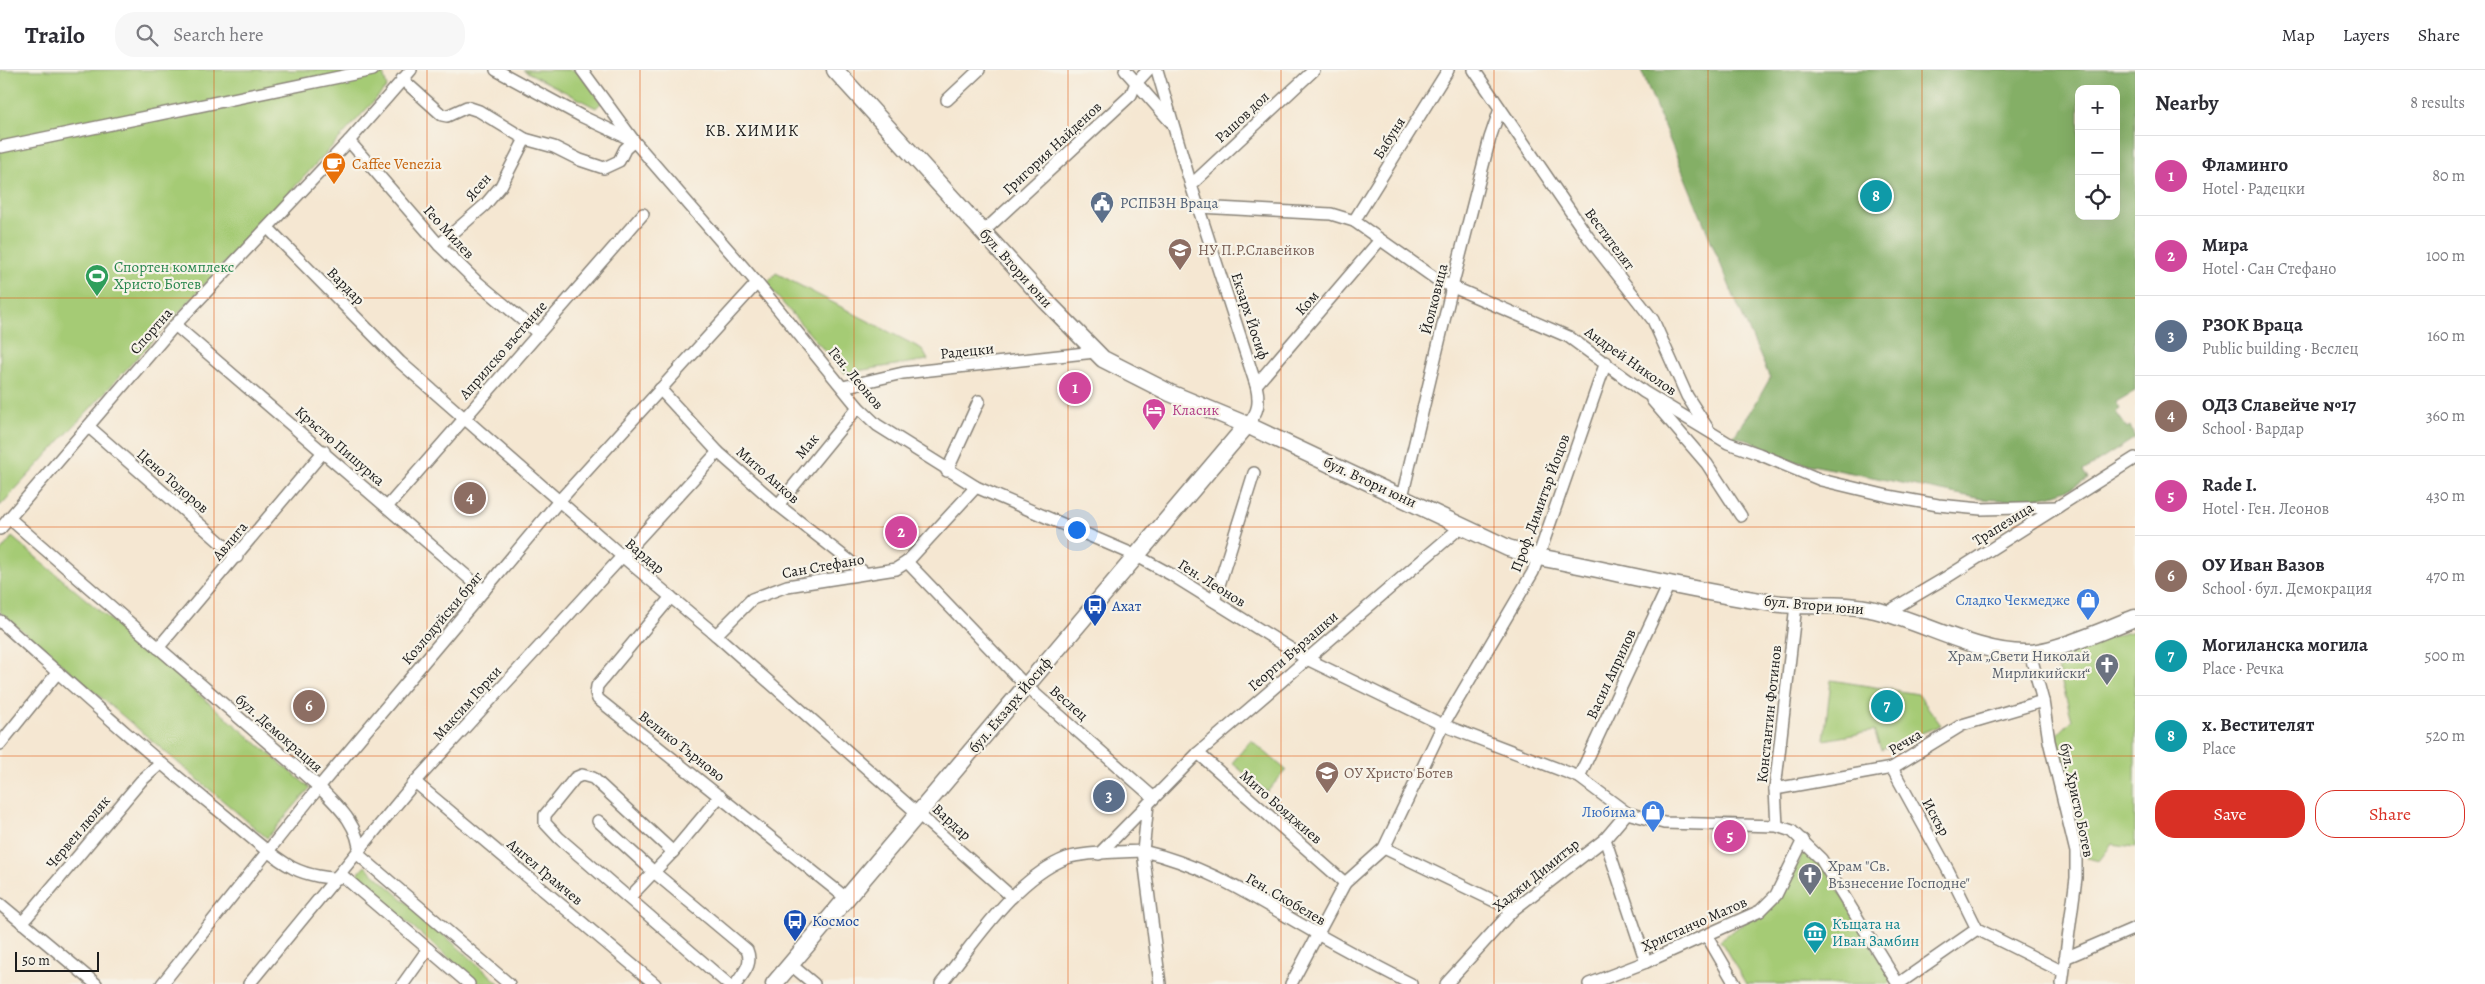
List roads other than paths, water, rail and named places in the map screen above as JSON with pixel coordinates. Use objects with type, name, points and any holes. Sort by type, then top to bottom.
[{"type":"street","points":[[0,155],[0,146],[373,70]]},
{"type":"street","name":"Спортна","points":[[0,528],[175,325],[349,142],[411,70]]},
{"type":"street","points":[[402,79],[442,115],[447,116],[467,107],[479,111],[525,139],[554,147],[580,160],[604,168],[619,161],[625,149],[634,141],[581,116],[496,70]]},
{"type":"street","name":"Ген. Леонов","points":[[582,70],[634,141],[757,283],[858,407],[877,425],[947,471],[976,487],[1136,556],[1172,575],[1307,659],[1442,725],[1579,777],[1627,813],[1664,823],[1777,826],[1792,831],[1821,859],[1898,984]]},
{"type":"street","name":"бул. Втори юни","points":[[836,70],[1095,352],[1112,365],[1207,410],[1247,426],[1402,497],[1508,548],[1539,557],[1771,603],[1847,605],[1886,613],[1988,648],[2010,653],[2030,654]]},
{"type":"street","points":[[947,100],[979,70]]},
{"type":"street","points":[[1125,70],[1174,125]]},
{"type":"street","name":"Григория Найденов","points":[[983,232],[1131,94],[1136,83],[1148,70]]},
{"type":"street","name":"Екзарх Йосиф","points":[[1157,70],[1256,385],[1259,405],[1256,416],[1247,426]]},
{"type":"street","name":"Рашов дол","points":[[1192,185],[1314,70]]},
{"type":"street","name":"Бабуня","points":[[1354,221],[1448,70]]},
{"type":"street","name":"Вестителят","points":[[1474,70],[1588,237],[1653,320],[1687,396],[1710,432]]},
{"type":"street","name":"Йолковица","points":[[1402,497],[1452,287],[1490,138],[1500,108]]},
{"type":"street","name":"Ясен","points":[[439,245],[485,205],[501,186],[525,139]]},
{"type":"street","name":"Гео Милев","points":[[349,142],[439,245],[476,281],[538,333]]},
{"type":"street","name":"Андрей Николов","points":[[1199,207],[1331,214],[1354,221],[1438,280],[1569,337],[1606,362],[1644,392],[1728,443],[1821,480],[1888,496],[1938,505],[1981,509],[2058,507]]},
{"type":"street","name":"Априлско въстание","points":[[387,507],[643,214]]},
{"type":"street","name":"Вардар","points":[[268,228],[400,362],[919,812],[1012,897]]},
{"type":"street","name":"Ком","points":[[1256,385],[1380,240]]},
{"type":"street","name":"Козлодуйски бряг","points":[[162,984],[319,787],[559,501],[757,283]]},
{"type":"street","name":"Кръстю Пишурка","points":[[175,325],[324,451],[484,591]]},
{"type":"street","name":"Радецки","points":[[843,387],[903,373],[1095,352]]},
{"type":"street","name":"Проф. Димитър Йоцов","points":[[1384,848],[1442,725],[1523,591],[1539,557],[1606,362]]},
{"type":"street","name":"Мито Анков","points":[[660,389],[718,452],[778,505],[865,573]]},
{"type":"street","points":[[1644,392],[1707,464],[1741,516]]},
{"type":"street","points":[[947,471],[980,401]]},
{"type":"street","name":"Мак","points":[[778,505],[858,407]]},
{"type":"street","name":"бул. Екзарх Йосиф","points":[[774,984],[1247,426]]},
{"type":"street","name":"Цено Тодоров","points":[[89,427],[237,557]]},
{"type":"street","name":"Авлига","points":[[158,648],[237,557],[324,451]]},
{"type":"street","name":"Максим Горки","points":[[249,984],[416,782],[718,452]]},
{"type":"street","name":"Трапезица","points":[[1886,613],[2135,458]]},
{"type":"street","points":[[1214,601],[1254,473]]},
{"type":"street","name":"Сан Стефано","points":[[716,635],[752,599],[787,586],[896,569],[906,562],[976,487]]},
{"type":"street","name":"бул. Демокрация","points":[[9,518],[319,787],[356,830],[360,856],[509,984]]},
{"type":"street","name":"Георги Бързашки","points":[[1099,854],[1198,752],[1462,526]]},
{"type":"street","name":"Веслец","points":[[906,562],[1026,686],[1151,801]]},
{"type":"street","name":"Васил Априлов","points":[[1579,777],[1670,582]]},
{"type":"street","name":"Велико Търново","points":[[671,597],[598,686],[596,693],[598,699],[846,898]]},
{"type":"street","name":"Константин Фотинов","points":[[1777,826],[1776,789],[1796,605]]},
{"type":"street","points":[[2030,654],[2135,618]]},
{"type":"street","points":[[0,621],[160,764],[269,850],[298,870],[335,879],[344,877],[469,984]]},
{"type":"street","name":"бул. Христо Ботев","points":[[2030,654],[2043,701],[2049,741],[2076,852],[2076,878],[2063,978]]},
{"type":"street","points":[[0,744],[58,672]]},
{"type":"street","name":"Речка","points":[[1776,789],[1892,768],[1962,725],[2043,701]]},
{"type":"street","name":"Мито Бояджиев","points":[[1198,752],[1345,883]]},
{"type":"street","name":"Червен люляк","points":[[22,923],[140,781],[160,764]]},
{"type":"street","name":"Искър","points":[[1892,768],[1948,870],[1977,929]]},
{"type":"street","points":[[673,852],[593,778],[582,775],[575,778],[545,815],[546,823],[559,838],[728,984]]},
{"type":"street","name":"Ангел Грамчев","points":[[416,782],[654,984]]},
{"type":"street","points":[[629,898],[655,873],[720,796]]},
{"type":"street","points":[[1151,801],[1143,851],[1160,984]]},
{"type":"street","name":"Хаджи Димитър","points":[[1446,984],[1513,910],[1605,839],[1627,813]]},
{"type":"street","points":[[598,821],[655,873],[747,950],[750,958],[749,964],[736,984]]},
{"type":"street","points":[[1605,839],[1646,962]]},
{"type":"street","name":"Христанчо Матов","points":[[1589,984],[1707,936],[1760,911],[1776,895],[1803,840]]},
{"type":"street","points":[[1290,984],[1345,883],[1384,848],[1513,910]]},
{"type":"street","name":"Ген. Скобелев","points":[[941,984],[1012,897],[1042,871],[1068,858],[1143,851],[1174,858],[1210,872],[1317,934],[1411,984]]},
{"type":"street","points":[[0,904],[96,984]]},
{"type":"street","points":[[2065,958],[2135,928]]},
{"type":"street","points":[[1898,984],[1977,929],[2063,978]]},
{"type":"street","points":[[1707,936],[1735,984]]},
{"type":"street","points":[[403,984],[428,949]]},
{"type":"street","points":[[790,964],[814,984]]},
{"type":"place","name":"Caffee Venezia","points":[[334,185]]},
{"type":"place","name":"х. Вестителят","points":[[1876,196]]},
{"type":"place","name":"РСПБЗН Враца","points":[[1102,224]]},
{"type":"place","name":"НУ П.Р.Славейков","points":[[1180,271]]},
{"type":"place","name":"Спортен комплекс Христо Ботев","points":[[97,297]]},
{"type":"place","name":"Фламинго","points":[[1075,388]]},
{"type":"place","name":"Класик","points":[[1154,431]]},
{"type":"place","name":"ОДЗ Славейче №17","points":[[470,498]]},
{"type":"place","name":"Мира","points":[[901,532]]},
{"type":"place","name":"Сладко Чекмедже","points":[[2088,621]]},
{"type":"place","name":"Ахат","points":[[1095,627]]},
{"type":"place","name":"Храм „Свети Николай Мирликийски“","points":[[2107,686]]},
{"type":"place","name":"ОУ Иван Вазов","points":[[309,706]]},
{"type":"place","name":"Могиланска могила","points":[[1887,706]]},
{"type":"place","name":"ОУ Христо Ботев","points":[[1327,794]]},
{"type":"place","name":"РЗОК Враца","points":[[1109,796]]},
{"type":"place","name":"Любима","points":[[1653,833]]},
{"type":"place","name":"Rade I.","points":[[1730,836]]},
{"type":"place","name":"Храм \"Св. Възнесение Господне\"","points":[[1810,896]]},
{"type":"place","name":"Космос","points":[[795,942]]},
{"type":"place","name":"Къщата на Иван Замбин","points":[[1815,954]]},
{"type":"district","name":"КВ. ХИМИК","points":[[752,130]]}]
